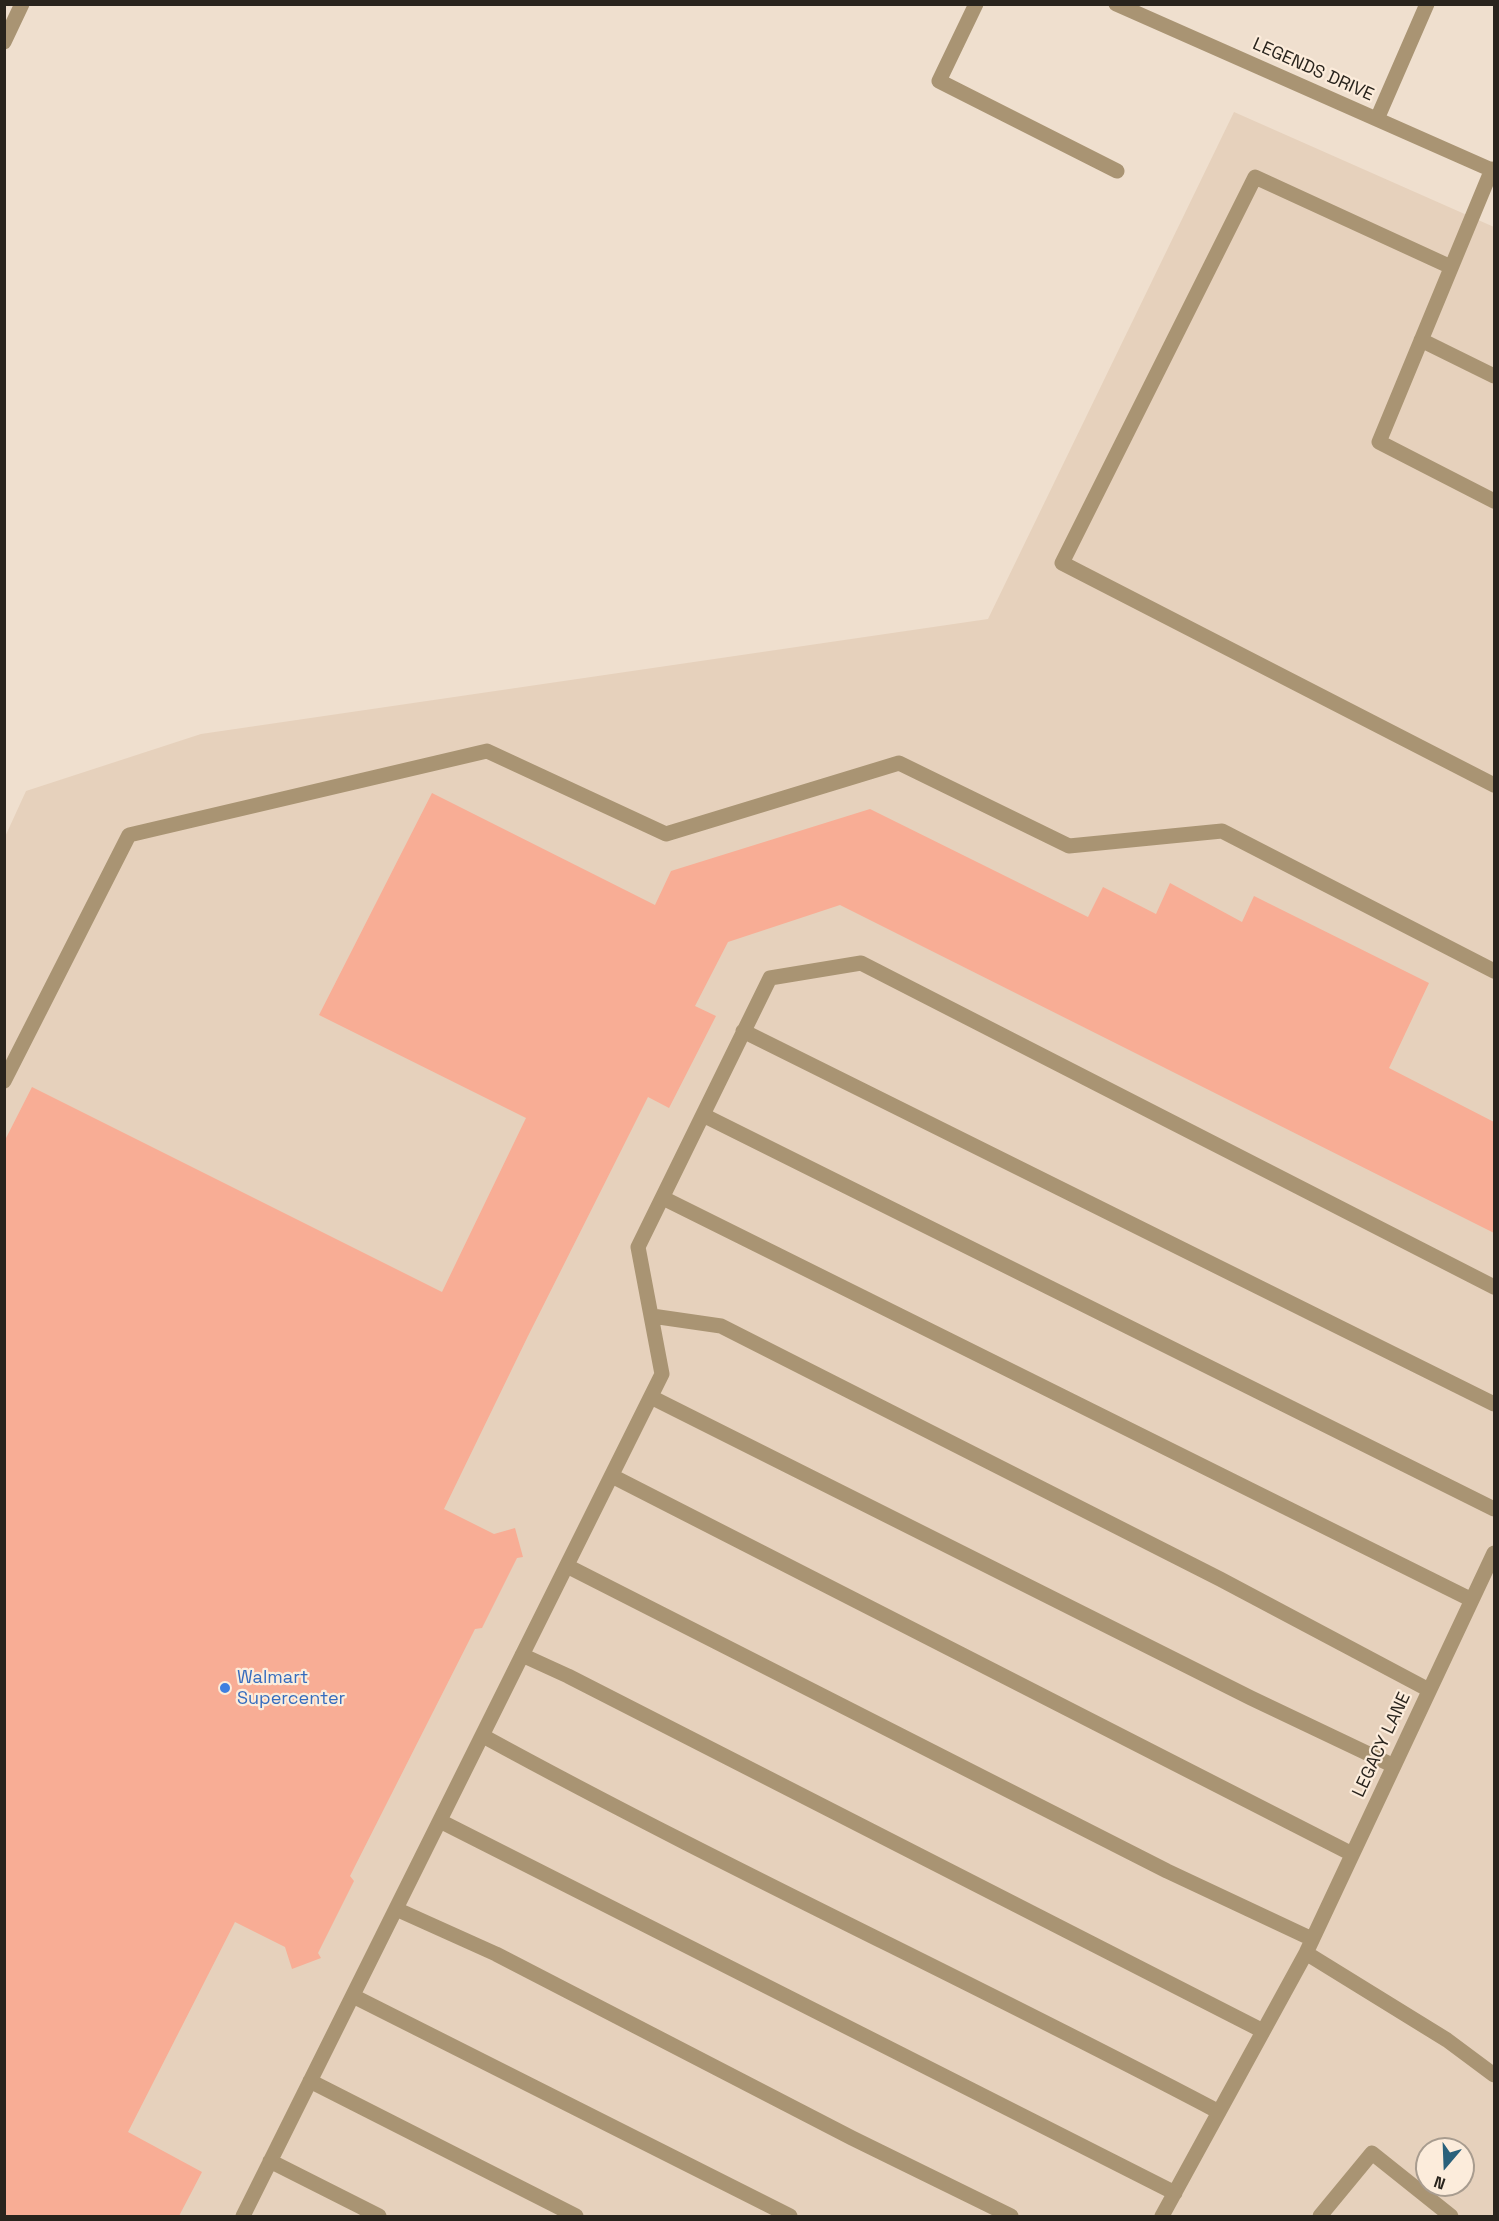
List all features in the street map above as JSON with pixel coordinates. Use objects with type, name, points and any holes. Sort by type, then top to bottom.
[{"type":"street","points":[[4,42],[22,4]]},
{"type":"street","points":[[976,4],[939,81],[1117,171]]},
{"type":"street","name":"LEGENDS DRIVE","points":[[1116,4],[1493,170]]},
{"type":"street","points":[[1377,119],[1427,4]]},
{"type":"street","points":[[1493,170],[1380,442],[1494,501]]},
{"type":"street","points":[[1451,267],[1255,177],[1062,563],[1494,785]]},
{"type":"street","points":[[1422,340],[1494,376]]},
{"type":"street","points":[[4,1081],[129,836],[487,751],[666,834],[899,763],[1069,846],[1222,831],[1494,971]]},
{"type":"street","points":[[243,2217],[662,1374],[638,1247],[770,978],[861,963],[1494,1287]]},
{"type":"street","points":[[743,1031],[1494,1404]]},
{"type":"street","points":[[703,1115],[1494,1509]]},
{"type":"street","points":[[663,1198],[1473,1600]]},
{"type":"street","points":[[652,1316],[721,1326],[1220,1579],[1429,1690]]},
{"type":"street","points":[[651,1397],[1229,1687],[1394,1766]]},
{"type":"street","points":[[612,1476],[1352,1854]]},
{"type":"street","name":"LEGACY LANE","points":[[1162,2217],[1309,1946],[1494,1553]]},
{"type":"street","points":[[567,1566],[1156,1865],[1309,1946],[1447,2040],[1494,2075]]},
{"type":"street","points":[[522,1655],[1263,2031]]},
{"type":"street","points":[[483,1736],[600,1800],[1105,2052],[1219,2112]]},
{"type":"street","points":[[440,1821],[1175,2193]]},
{"type":"street","points":[[396,1909],[496,1954],[852,2138],[1011,2217]]},
{"type":"street","points":[[353,1996],[790,2217]]},
{"type":"street","points":[[310,2081],[576,2217]]},
{"type":"street","points":[[1324,2215],[1372,2153],[1452,2217]]},
{"type":"street","points":[[270,2161],[379,2217]]},
{"type":"shaded area","points":[[1234,112],[1494,227],[1494,2216],[5,2216],[4,839],[26,791],[201,734],[988,619]]},
{"type":"building","name":"Walmart Supercenter","points":[[432,793],[655,905],[671,871],[870,809],[1088,917],[1103,887],[1156,914],[1170,883],[1242,922],[1254,896],[1429,983],[1389,1068],[1494,1122],[1494,1233],[840,905],[728,942],[695,1006],[716,1016],[669,1108],[648,1097],[444,1509],[494,1534],[515,1528],[523,1557],[517,1558],[482,1628],[475,1629],[350,1876],[354,1881],[318,1953],[321,1958],[292,1969],[285,1947],[235,1922],[128,2132],[202,2172],[179,2216],[4,2215],[4,1142],[32,1087],[442,1292],[526,1118],[319,1015]]},
{"type":"place","name":"Walmart Supercenter","points":[[225,1688]]}]
